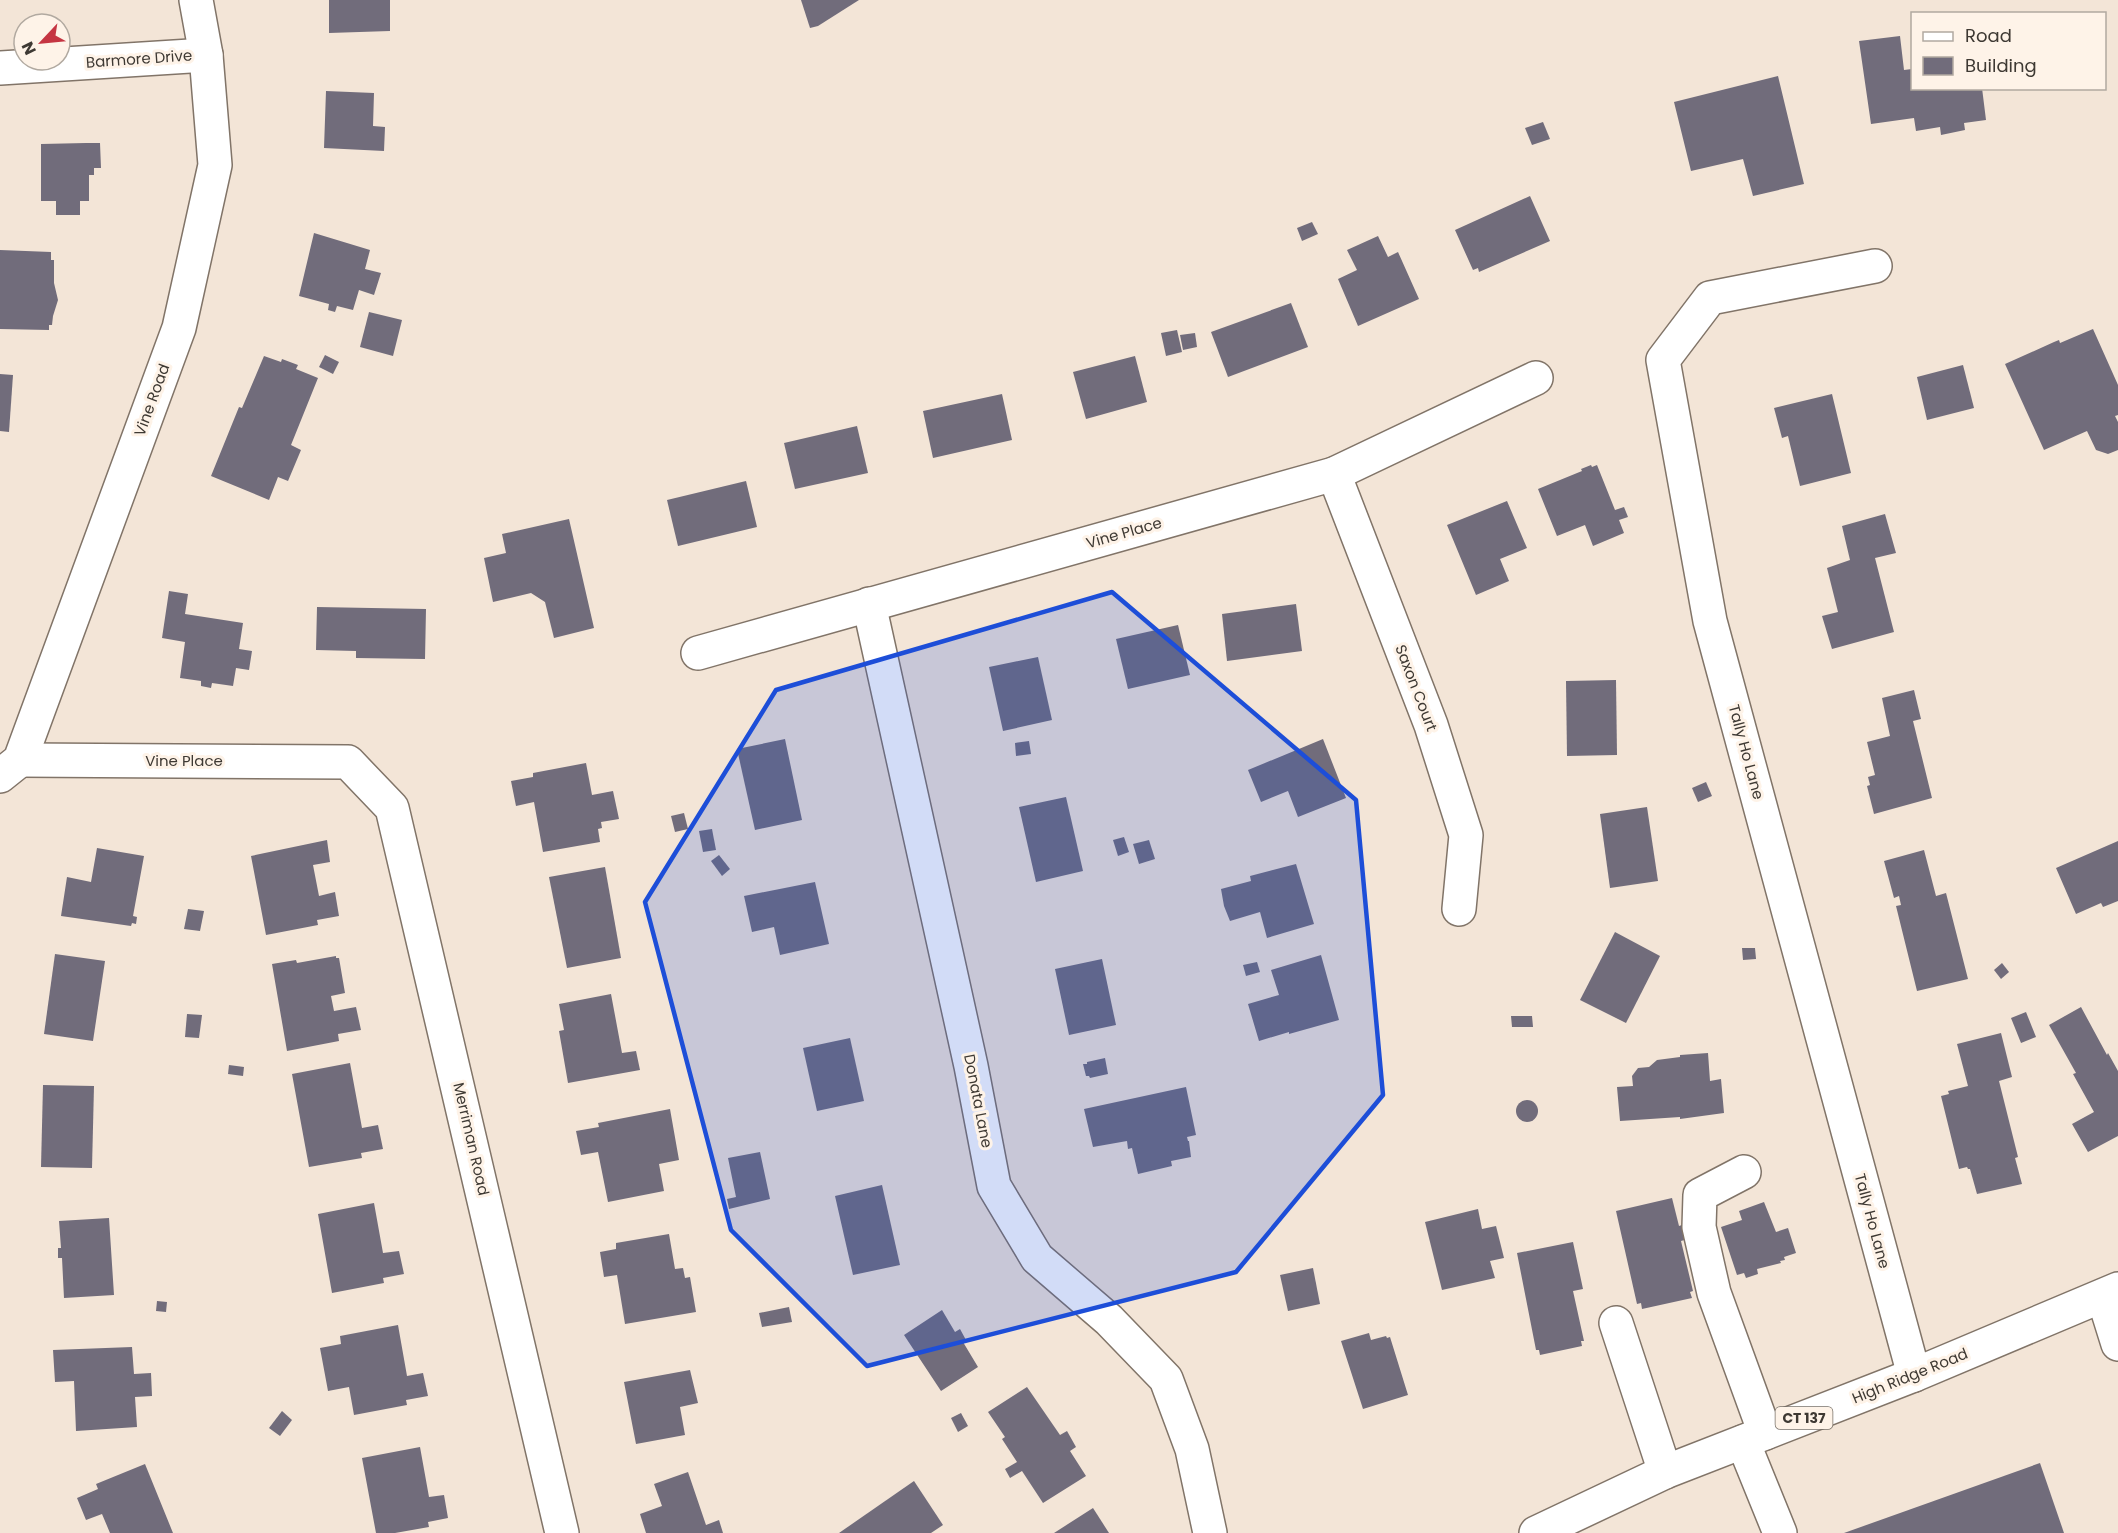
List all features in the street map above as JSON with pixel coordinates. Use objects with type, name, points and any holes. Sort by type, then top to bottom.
[{"type":"street","name":"Vine Road","points":[[10,768],[179,328],[215,165],[206,55],[196,0]]},
{"type":"street","name":"Barmore Drive","points":[[0,68],[206,55]]},
{"type":"street","name":"Tally Ho Lane","points":[[1875,266],[1710,298],[1663,360],[1710,621],[1914,1376]]},
{"type":"street","name":"Vine Place","points":[[699,653],[1334,474],[1536,378]]},
{"type":"street","name":"Saxon Court","points":[[1334,474],[1431,725],[1466,835],[1459,909]]},
{"type":"street","name":"Donata Lane","points":[[869,604],[964,1032],[994,1186],[1037,1258],[1109,1320],[1166,1379],[1192,1449],[1210,1533]]},
{"type":"street","name":"Vine Place","points":[[10,768],[348,762]]},
{"type":"street","name":"Merriman Road","points":[[348,762],[392,808],[562,1533]]},
{"type":"street","points":[[1744,1172],[1700,1195],[1699,1227],[1714,1293],[1780,1533]]},
{"type":"street","name":"High Ridge Road","points":[[1536,1533],[1665,1472],[1914,1376],[2110,1293]]},
{"type":"street","points":[[2110,1293],[2118,1344]]},
{"type":"street","points":[[1616,1323],[1665,1472]]},
{"type":"highlighted area","points":[[1112,592],[1356,800],[1383,1095],[1236,1272],[867,1366],[731,1230],[645,902],[776,690]]},
{"type":"building","points":[[329,0],[390,0],[390,31],[329,33]]},
{"type":"building","points":[[801,0],[859,0],[818,26],[810,28]]},
{"type":"building","points":[[1900,36],[1904,70],[1911,69],[1911,90],[1982,90],[1986,120],[1964,123],[1965,130],[1941,135],[1940,127],[1916,131],[1914,118],[1871,124],[1859,41]]},
{"type":"building","points":[[1778,76],[1804,184],[1753,196],[1743,159],[1691,171],[1674,102]]},
{"type":"building","points":[[326,91],[374,93],[373,126],[385,127],[384,151],[324,148]]},
{"type":"building","points":[[1543,122],[1550,139],[1532,145],[1525,128]]},
{"type":"building","points":[[100,143],[101,168],[94,168],[94,175],[89,175],[89,201],[80,201],[80,215],[56,215],[56,201],[41,201],[41,144]]},
{"type":"building","points":[[1530,196],[1550,241],[1479,272],[1478,268],[1473,270],[1455,230]]},
{"type":"building","points":[[1312,222],[1318,234],[1302,241],[1297,228]]},
{"type":"building","points":[[314,233],[370,250],[365,269],[381,273],[374,295],[359,290],[353,310],[337,306],[335,312],[328,310],[329,304],[299,296]]},
{"type":"building","points":[[1378,236],[1388,257],[1398,252],[1419,299],[1358,326],[1338,279],[1357,270],[1347,250]]},
{"type":"building","points":[[0,250],[51,252],[51,260],[54,260],[54,283],[58,300],[49,330],[0,329]]},
{"type":"building","points":[[1291,303],[1308,347],[1228,377],[1211,332]]},
{"type":"building","points":[[369,312],[402,320],[393,356],[360,347]]},
{"type":"building","points":[[2093,329],[2118,385],[2118,415],[2115,416],[2118,422],[2118,450],[2108,454],[2096,450],[2087,431],[2044,450],[2005,364],[2059,340],[2060,343]]},
{"type":"building","points":[[1177,330],[1182,352],[1166,356],[1161,333]]},
{"type":"building","points":[[1195,333],[1197,347],[1183,350],[1180,335]]},
{"type":"building","points":[[325,355],[339,362],[333,374],[319,367]]},
{"type":"building","points":[[264,356],[298,365],[296,369],[318,378],[291,445],[301,450],[288,481],[278,477],[269,500],[211,476],[239,407],[242,408]]},
{"type":"building","points":[[1135,356],[1147,402],[1086,419],[1073,372]]},
{"type":"building","points":[[1963,365],[1974,408],[1927,420],[1917,377]]},
{"type":"building","points":[[0,374],[13,375],[9,432],[0,431]]},
{"type":"building","points":[[1002,394],[1012,440],[933,458],[923,411]]},
{"type":"building","points":[[1832,394],[1851,473],[1800,486],[1788,436],[1782,438],[1774,408]]},
{"type":"building","points":[[857,426],[868,473],[795,489],[784,443]]},
{"type":"building","points":[[1591,465],[1592,467],[1597,465],[1615,510],[1624,507],[1628,517],[1619,520],[1624,533],[1593,546],[1585,525],[1557,536],[1538,489]]},
{"type":"building","points":[[746,481],[757,527],[678,546],[667,500]]},
{"type":"building","points":[[1507,501],[1527,548],[1500,559],[1509,581],[1476,595],[1447,525]]},
{"type":"building","points":[[1885,514],[1896,553],[1875,558],[1894,632],[1832,649],[1822,616],[1838,612],[1827,568],[1850,560],[1842,526]]},
{"type":"building","points":[[569,519],[594,628],[554,638],[545,602],[531,593],[493,602],[484,558],[506,553],[502,534]]},
{"type":"building","points":[[169,591],[188,594],[185,614],[243,623],[239,649],[252,651],[249,670],[236,668],[233,686],[212,683],[211,688],[201,686],[201,681],[180,678],[185,642],[162,638]]},
{"type":"building","points":[[1296,604],[1302,651],[1227,661],[1222,614]]},
{"type":"building","points":[[317,607],[426,609],[425,659],[356,658],[356,651],[316,650]]},
{"type":"building","points":[[1178,625],[1190,675],[1128,689],[1116,639]]},
{"type":"building","points":[[1038,657],[1052,720],[1003,731],[989,667]]},
{"type":"building","points":[[1616,680],[1617,755],[1567,756],[1566,681]]},
{"type":"building","points":[[1914,690],[1921,719],[1913,721],[1932,798],[1874,814],[1867,786],[1870,785],[1868,777],[1875,775],[1867,742],[1890,736],[1882,698]]},
{"type":"building","points":[[785,739],[802,820],[755,830],[737,749]]},
{"type":"building","points":[[1323,739],[1346,798],[1298,817],[1288,791],[1261,802],[1248,770]]},
{"type":"building","points":[[1029,741],[1031,754],[1016,756],[1015,743]]},
{"type":"building","points":[[586,763],[592,795],[613,791],[619,819],[601,822],[602,828],[598,829],[600,842],[543,852],[534,802],[516,806],[511,781],[533,777],[533,773]]},
{"type":"building","points":[[1706,782],[1712,796],[1698,802],[1692,788]]},
{"type":"building","points":[[1066,797],[1083,871],[1036,882],[1019,807]]},
{"type":"building","points":[[1647,807],[1658,881],[1610,888],[1600,814]]},
{"type":"building","points":[[684,813],[688,829],[675,832],[671,816]]},
{"type":"building","points":[[712,829],[716,850],[703,852],[699,831]]},
{"type":"building","points":[[1124,837],[1129,852],[1118,856],[1113,840]]},
{"type":"building","points":[[327,840],[330,862],[313,865],[319,896],[335,892],[339,916],[317,920],[318,925],[266,935],[251,856]]},
{"type":"building","points":[[1149,840],[1155,859],[1139,864],[1133,844]]},
{"type":"building","points":[[2118,841],[2118,901],[2103,907],[2101,903],[2076,914],[2056,868]]},
{"type":"building","points":[[97,848],[144,856],[133,916],[137,917],[136,924],[132,923],[131,926],[61,916],[67,877],[91,882]]},
{"type":"building","points":[[1924,850],[1936,896],[1946,893],[1968,979],[1917,991],[1896,906],[1901,905],[1899,896],[1894,898],[1884,861]]},
{"type":"building","points":[[719,855],[730,869],[722,876],[711,861]]},
{"type":"building","points":[[1296,864],[1314,924],[1267,938],[1260,912],[1230,921],[1221,889],[1251,881],[1250,876]]},
{"type":"building","points":[[605,867],[621,958],[567,968],[549,877]]},
{"type":"building","points":[[815,882],[829,944],[780,955],[774,927],[752,932],[744,896]]},
{"type":"building","points":[[188,909],[204,911],[200,931],[184,929]]},
{"type":"building","points":[[1615,932],[1660,956],[1626,1023],[1580,1000]]},
{"type":"building","points":[[1742,948],[1755,948],[1756,959],[1743,960]]},
{"type":"building","points":[[55,954],[105,961],[93,1041],[44,1034]]},
{"type":"building","points":[[1321,955],[1339,1020],[1259,1041],[1248,1004],[1279,995],[1271,970]]},
{"type":"building","points":[[336,956],[339,958],[345,993],[331,996],[334,1011],[356,1007],[361,1030],[338,1034],[339,1041],[287,1051],[272,964],[296,960],[297,963]]},
{"type":"building","points":[[1102,959],[1116,1025],[1069,1035],[1055,969]]},
{"type":"building","points":[[1257,962],[1260,972],[1246,976],[1243,965]]},
{"type":"building","points":[[2002,963],[2009,972],[2001,979],[1994,970]]},
{"type":"building","points":[[611,994],[622,1053],[636,1051],[640,1070],[568,1083],[559,1031],[564,1030],[559,1004]]},
{"type":"building","points":[[2081,1007],[2118,1071],[2118,1136],[2088,1152],[2072,1124],[2094,1112],[2073,1074],[2076,1073],[2049,1025]]},
{"type":"building","points":[[2026,1012],[2036,1037],[2021,1043],[2011,1018]]},
{"type":"building","points":[[187,1014],[202,1015],[199,1038],[185,1037]]},
{"type":"building","points":[[1511,1016],[1532,1016],[1533,1027],[1512,1027]]},
{"type":"building","points":[[2001,1033],[2012,1077],[1999,1081],[2018,1157],[2015,1158],[2022,1184],[1977,1194],[1970,1169],[1967,1167],[1959,1169],[1941,1096],[1949,1094],[1948,1091],[1968,1086],[1957,1044]]},
{"type":"building","points":[[850,1038],[864,1101],[817,1111],[803,1048]]},
{"type":"building","points":[[1708,1053],[1710,1081],[1721,1079],[1724,1113],[1680,1119],[1680,1117],[1620,1121],[1617,1087],[1633,1086],[1632,1076],[1638,1068],[1649,1067],[1657,1060],[1680,1057],[1680,1055]]},
{"type":"building","points":[[1105,1058],[1108,1074],[1090,1078],[1086,1076],[1083,1064]]},
{"type":"building","points":[[350,1063],[362,1128],[378,1125],[383,1149],[361,1153],[362,1158],[309,1167],[292,1074]]},
{"type":"building","points":[[229,1065],[244,1067],[243,1076],[228,1074]]},
{"type":"building","points":[[43,1085],[94,1086],[92,1168],[41,1167]]},
{"type":"building","points":[[1186,1087],[1196,1135],[1187,1137],[1191,1157],[1171,1161],[1172,1166],[1138,1174],[1132,1148],[1128,1149],[1127,1141],[1093,1147],[1084,1109]]},
{"type":"building","points":[[1527,1100],[1535,1103],[1538,1111],[1535,1119],[1527,1122],[1519,1119],[1516,1111],[1519,1103]]},
{"type":"building","points":[[670,1109],[679,1160],[659,1164],[664,1191],[608,1202],[598,1152],[581,1155],[576,1131],[599,1127],[598,1123]]},
{"type":"building","points":[[760,1152],[770,1199],[729,1209],[727,1199],[736,1197],[728,1158]]},
{"type":"building","points":[[882,1185],[900,1265],[853,1275],[835,1196]]},
{"type":"building","points":[[1672,1198],[1679,1226],[1685,1224],[1688,1239],[1681,1241],[1693,1291],[1690,1292],[1692,1298],[1642,1309],[1641,1303],[1637,1304],[1616,1211]]},
{"type":"building","points":[[1764,1202],[1776,1232],[1788,1228],[1796,1253],[1784,1257],[1785,1260],[1780,1261],[1781,1263],[1757,1269],[1758,1274],[1746,1278],[1744,1273],[1737,1275],[1721,1227],[1742,1220],[1739,1211]]},
{"type":"building","points":[[374,1203],[383,1253],[399,1251],[404,1274],[383,1278],[384,1283],[332,1293],[318,1214]]},
{"type":"building","points":[[1478,1209],[1482,1229],[1496,1226],[1504,1258],[1490,1261],[1495,1278],[1442,1290],[1425,1222]]},
{"type":"building","points":[[109,1218],[114,1295],[64,1298],[62,1258],[58,1258],[58,1248],[61,1248],[59,1221]]},
{"type":"building","points":[[669,1234],[675,1269],[683,1268],[685,1278],[690,1277],[696,1312],[625,1324],[617,1275],[604,1277],[600,1252],[616,1249],[616,1243]]},
{"type":"building","points":[[1573,1242],[1583,1289],[1573,1291],[1584,1341],[1581,1341],[1582,1346],[1540,1355],[1539,1350],[1536,1350],[1517,1253]]},
{"type":"building","points":[[1313,1268],[1320,1304],[1288,1311],[1280,1275]]},
{"type":"building","points":[[157,1301],[167,1302],[166,1312],[156,1311]]},
{"type":"building","points":[[789,1307],[792,1322],[762,1327],[759,1313]]},
{"type":"building","points":[[942,1310],[955,1332],[960,1329],[966,1340],[963,1342],[978,1367],[941,1391],[904,1335]]},
{"type":"building","points":[[398,1325],[407,1376],[423,1373],[428,1396],[406,1400],[407,1405],[354,1415],[349,1387],[328,1391],[320,1348],[341,1344],[340,1336]]},
{"type":"building","points":[[1369,1333],[1371,1340],[1390,1337],[1408,1395],[1363,1409],[1341,1341]]},
{"type":"building","points":[[132,1347],[134,1374],[151,1373],[152,1396],[135,1397],[137,1427],[76,1431],[74,1381],[55,1382],[53,1350]]},
{"type":"building","points":[[690,1370],[698,1403],[680,1407],[685,1435],[636,1444],[624,1382]]},
{"type":"building","points":[[1027,1387],[1060,1435],[1067,1431],[1076,1447],[1070,1451],[1086,1476],[1043,1503],[1022,1471],[1010,1478],[1005,1469],[1017,1462],[1002,1439],[1005,1437],[988,1412]]},
{"type":"building","points":[[282,1411],[292,1420],[280,1436],[269,1428]]},
{"type":"building","points":[[961,1413],[968,1426],[958,1432],[951,1418]]},
{"type":"building","points":[[420,1447],[429,1497],[444,1495],[448,1518],[428,1522],[429,1527],[395,1533],[376,1533],[362,1458]]},
{"type":"building","points":[[2040,1463],[2064,1533],[1844,1533]]},
{"type":"building","points":[[145,1464],[173,1533],[110,1533],[102,1514],[86,1520],[77,1498],[98,1489],[96,1484]]},
{"type":"building","points":[[688,1472],[706,1525],[719,1520],[723,1533],[646,1533],[640,1514],[662,1506],[654,1484]]},
{"type":"building","points":[[914,1481],[943,1525],[931,1533],[839,1533]]},
{"type":"building","points":[[1093,1508],[1109,1533],[1054,1533]]}]
